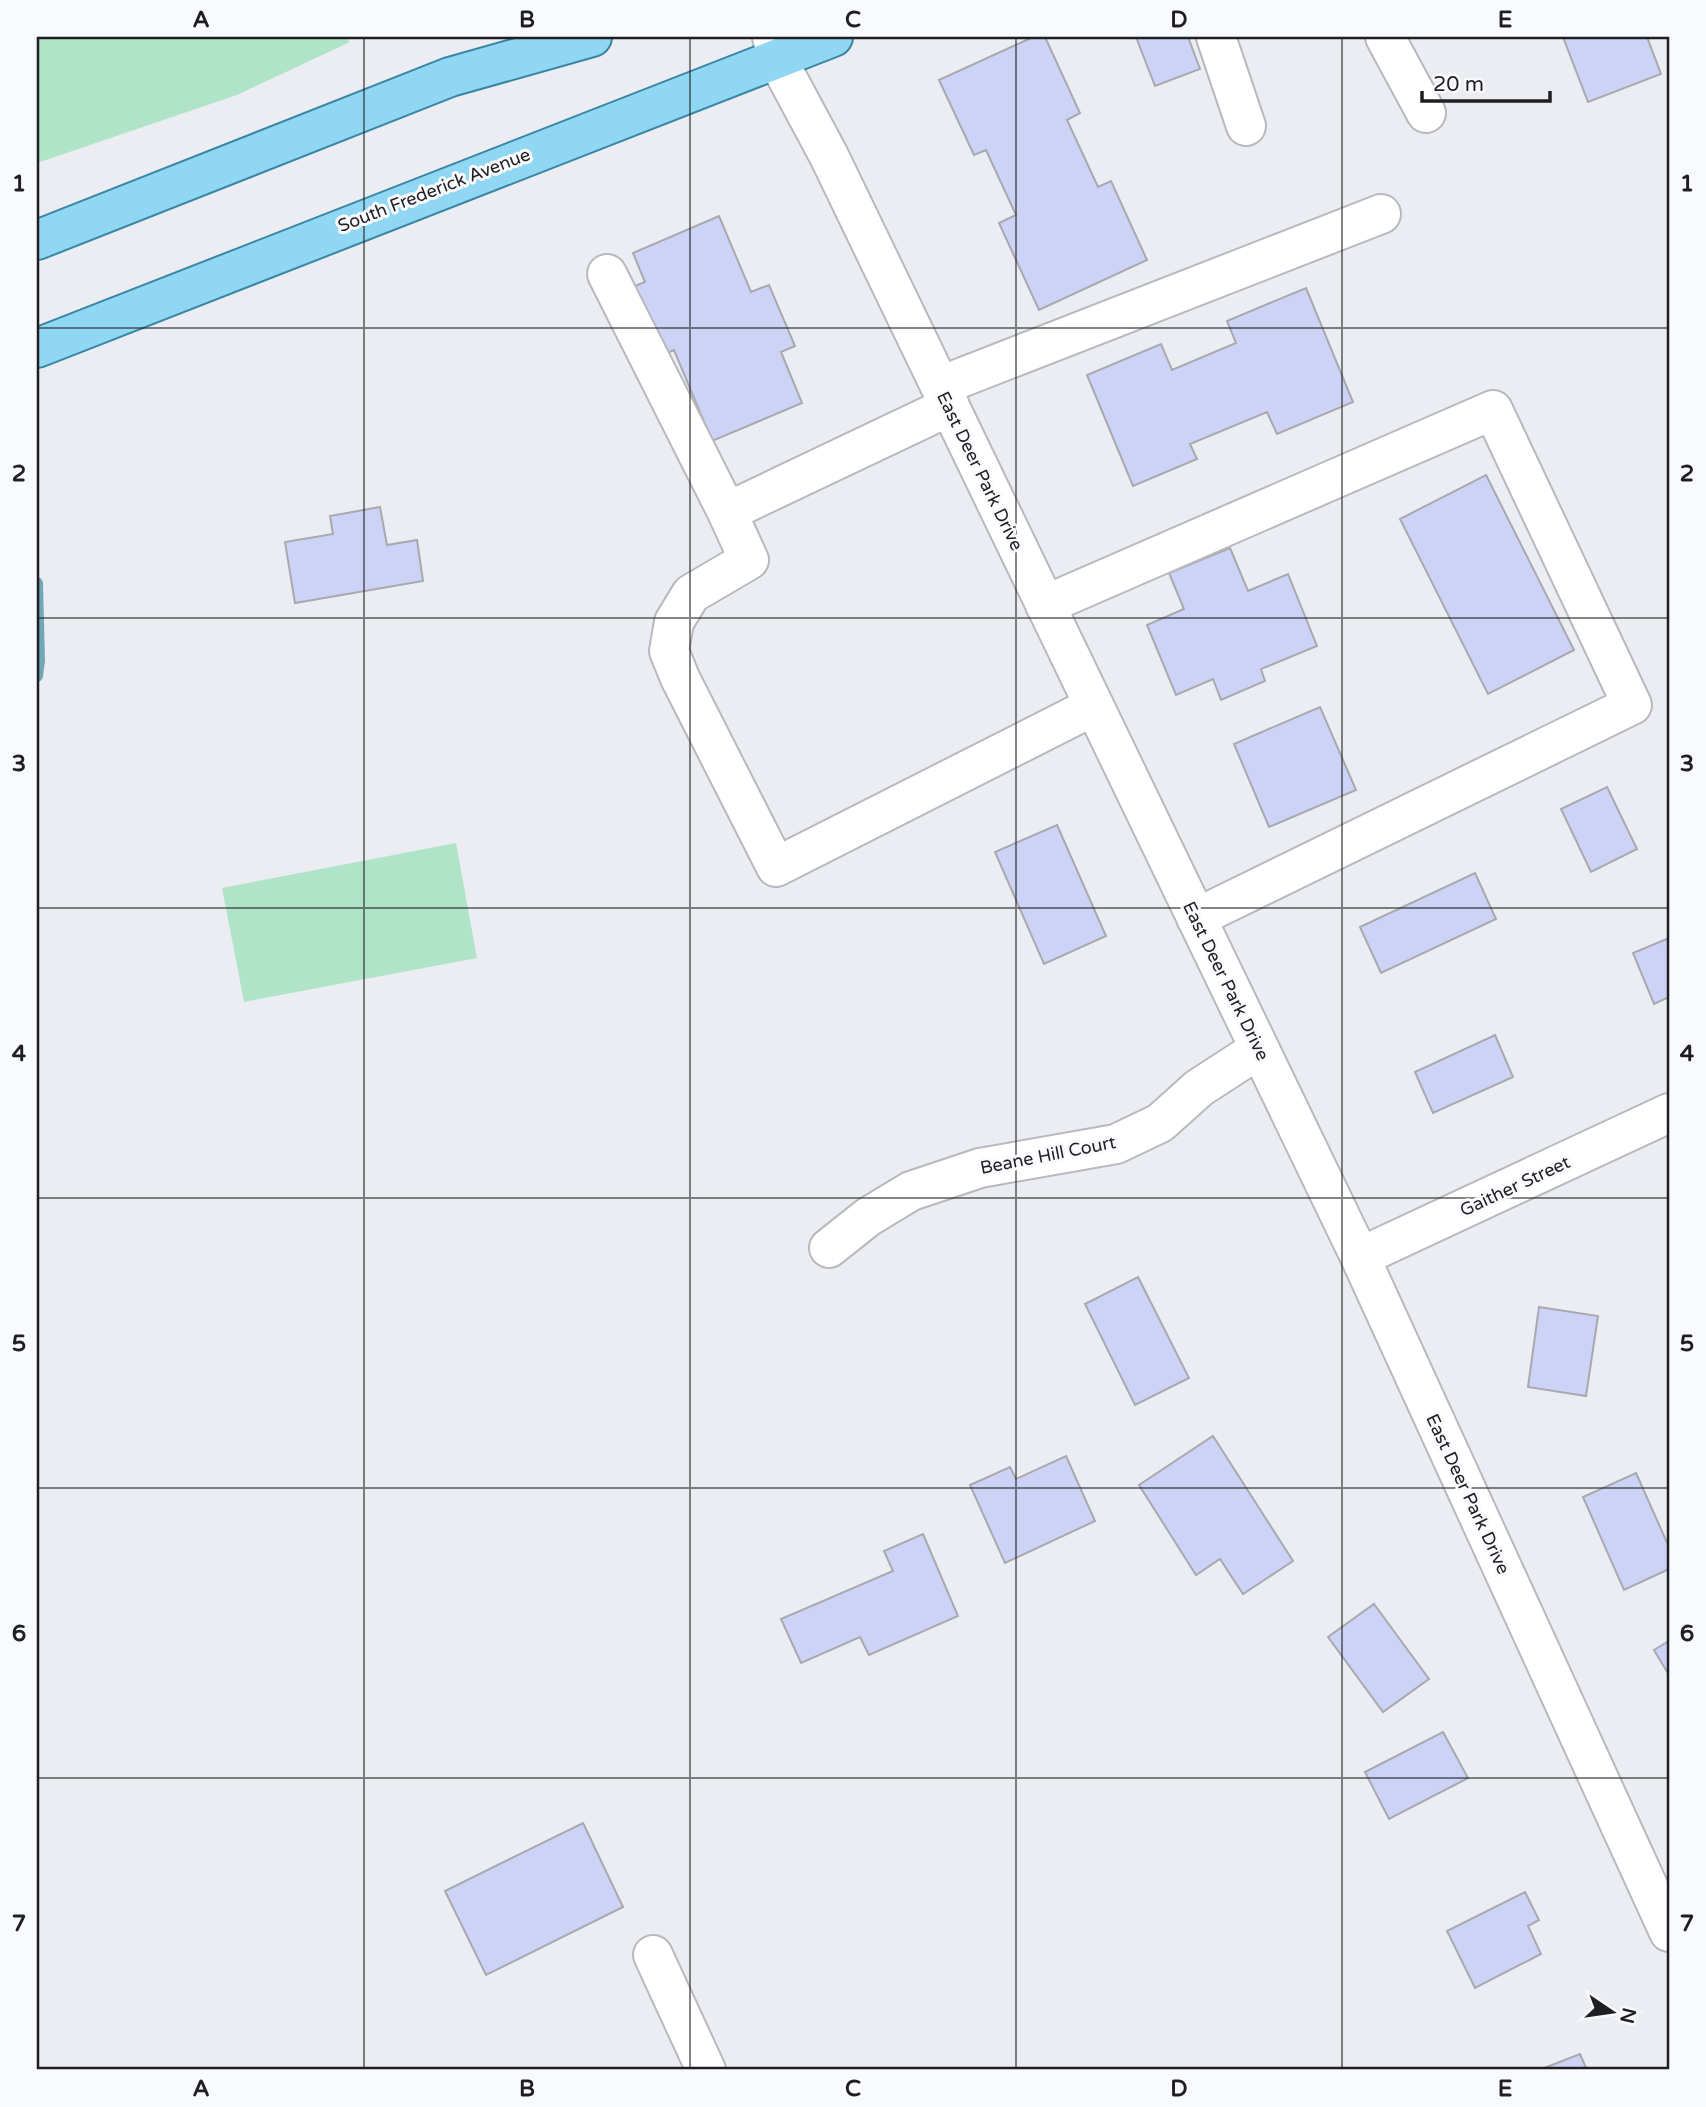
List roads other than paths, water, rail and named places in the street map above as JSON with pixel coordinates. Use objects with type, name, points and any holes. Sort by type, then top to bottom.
[{"type":"main road","points":[[37,240],[450,77],[592,37]]},
{"type":"main road","name":"South Frederick Avenue","points":[[37,348],[775,48],[833,37]]},
{"type":"street","points":[[1216,37],[1246,126]]},
{"type":"street","points":[[1385,37],[1426,113]]},
{"type":"street","name":"East Deer Park Drive","points":[[775,48],[1360,1257],[1669,1932]]},
{"type":"street","points":[[727,512],[945,396],[1381,214]]},
{"type":"street","points":[[607,274],[749,560],[691,594],[674,622],[669,651],[776,867],[1094,706]]},
{"type":"street","points":[[1045,605],[1493,410],[1632,705],[1196,918]]},
{"type":"street","name":"Beane Hill Court","points":[[829,1248],[868,1217],[911,1191],[980,1168],[1116,1144],[1160,1123],[1199,1088],[1259,1049]]},
{"type":"street","name":"Gaither Street","points":[[1360,1257],[1669,1113]]},
{"type":"street","points":[[653,1955],[706,2070]]},
{"type":"waterway","points":[[37,583],[37,676]]}]
